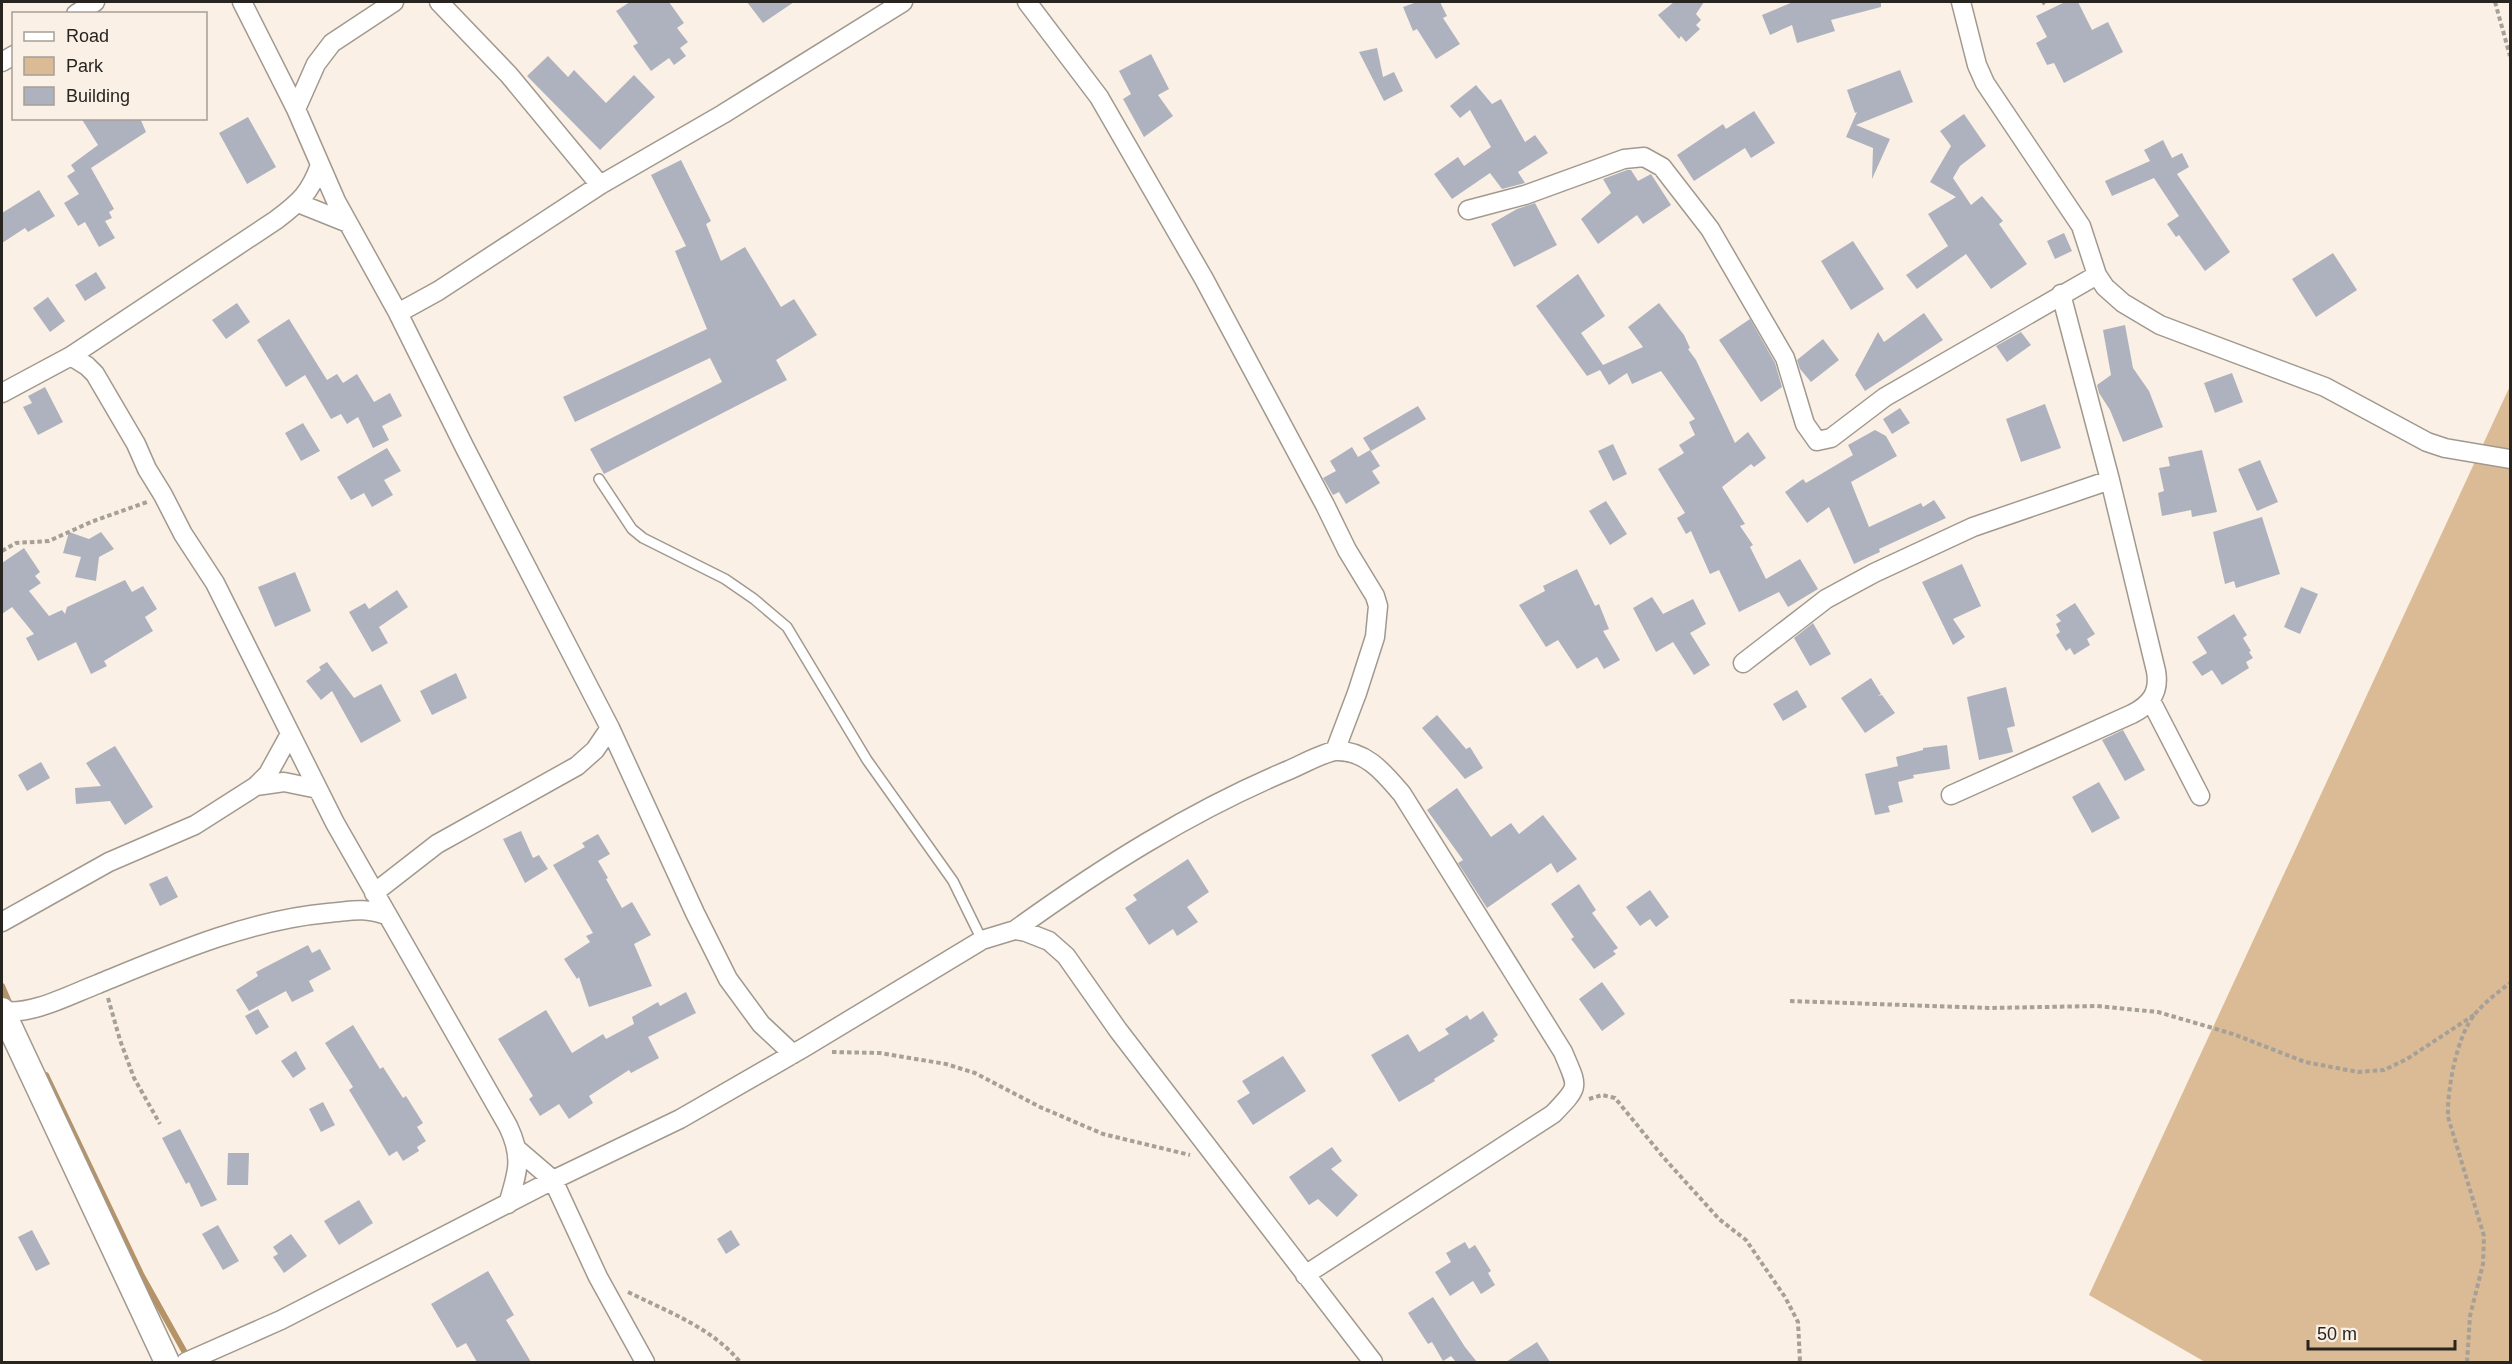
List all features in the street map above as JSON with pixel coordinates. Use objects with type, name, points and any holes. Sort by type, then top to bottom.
[{"type":"main road","points":[[2,1011],[167,1362]]},
{"type":"street","points":[[79,12],[95,2]]},
{"type":"street","points":[[242,2],[296,109],[348,223],[398,313],[470,458],[610,728],[728,979],[761,1024],[799,1051]]},
{"type":"street","points":[[296,109],[316,64],[332,43],[394,2]]},
{"type":"street","points":[[439,2],[509,75],[600,185]]},
{"type":"street","points":[[398,313],[438,291],[600,185],[723,114],[903,2]]},
{"type":"street","points":[[1027,2],[1099,97],[1204,279],[1347,550],[1375,596],[1378,606],[1375,637],[1335,751]]},
{"type":"street","points":[[1960,2],[1977,65],[1985,83],[2081,226],[2097,275],[2105,287],[2123,303],[2160,326],[2325,387],[2427,442],[2445,448],[2511,459]]},
{"type":"street","points":[[1468,210],[1525,195],[1635,157],[1644,157],[1662,167],[1710,229],[1785,358],[1805,424],[1817,441],[1831,438],[1885,397],[2097,275]]},
{"type":"street","points":[[2,393],[70,356],[235,248],[298,203],[312,188],[320,165]]},
{"type":"street","points":[[298,203],[348,223]]},
{"type":"street","points":[[1951,795],[2145,708],[2156,691],[2158,680],[2110,480],[2061,294]]},
{"type":"street","points":[[70,356],[87,366],[95,374],[136,444],[147,469],[183,534],[215,583],[318,789],[386,915],[508,1125],[518,1150],[518,1173],[508,1204]]},
{"type":"street","points":[[1743,663],[1826,599],[1864,578],[1973,527],[2110,480]]},
{"type":"street","points":[[2151,701],[2200,796]]},
{"type":"street","points":[[374,893],[437,844],[577,766],[595,750],[610,728]]},
{"type":"street","points":[[2,922],[109,862],[195,825],[256,786],[268,774],[290,734]]},
{"type":"street","points":[[186,1362],[281,1320],[554,1180],[680,1119],[799,1051],[982,940],[1015,930],[1088,878],[1187,818],[1265,780],[1335,751],[1363,756],[1383,771],[1402,794],[1563,1052],[1575,1080],[1573,1094],[1558,1110],[1305,1275]]},
{"type":"street","points":[[256,786],[284,782],[318,789]]},
{"type":"street","points":[[2,1011],[14,1013],[53,1002],[247,928],[274,921],[352,909],[372,910],[386,915]]},
{"type":"street","points":[[1015,930],[1049,941],[1066,956],[1118,1030],[1373,1362]]},
{"type":"street","points":[[518,1150],[554,1180],[598,1277],[645,1362]]},
{"type":"lane","points":[[599,479],[632,529],[643,538],[657,548],[725,579],[754,599],[787,627],[867,760],[953,881],[982,940]]},
{"type":"path","points":[[2495,2],[2511,56]]},
{"type":"path","points":[[2,551],[16,543],[49,541],[91,522],[163,495]]},
{"type":"path","points":[[104,981],[120,1040],[134,1078],[160,1124]]},
{"type":"path","points":[[1790,1001],[1989,1008],[2097,1005],[2158,1012],[2233,1034],[2305,1062],[2358,1072],[2384,1070],[2407,1059],[2474,1015],[2511,983]]},
{"type":"path","points":[[2467,1362],[2470,1316],[2482,1264],[2484,1236],[2448,1116],[2447,1102],[2460,1042],[2474,1015]]},
{"type":"path","points":[[799,1051],[880,1053],[946,1064],[975,1073],[1040,1107],[1103,1134],[1221,1163]]},
{"type":"path","points":[[1558,1110],[1602,1095],[1615,1098],[1664,1158],[1719,1219],[1746,1240],[1785,1297],[1798,1322],[1800,1362]]},
{"type":"path","points":[[627,1291],[706,1330],[729,1349],[740,1362]]},
{"type":"green space","points":[[2510,386],[2510,1362],[2205,1362],[2089,1295]]},
{"type":"building","points":[[630,2],[669,2],[684,23],[677,28],[688,42],[680,48],[686,56],[674,65],[669,58],[651,71],[633,46],[638,43],[616,11]]},
{"type":"building","points":[[747,2],[794,2],[763,23]]},
{"type":"building","points":[[1417,2],[1440,2],[1447,16],[1443,18],[1460,44],[1436,59],[1417,29],[1413,31],[1403,7]]},
{"type":"building","points":[[1674,2],[1704,2],[1696,14],[1701,20],[1696,25],[1700,29],[1686,42],[1681,36],[1679,39],[1658,15]]},
{"type":"building","points":[[1793,2],[1881,2],[1881,7],[1831,20],[1835,31],[1797,43],[1792,25],[1770,35],[1762,15]]},
{"type":"building","points":[[2065,2],[2078,2],[2092,30],[2108,22],[2123,52],[2064,83],[2054,63],[2047,65],[2036,43],[2047,37],[2036,16]]},
{"type":"building","points":[[1377,48],[1383,77],[1394,72],[1403,91],[1384,101],[1359,52]]},
{"type":"building","points":[[1151,54],[1169,89],[1158,95],[1173,116],[1144,137],[1123,99],[1131,94],[1119,71]]},
{"type":"building","points":[[548,56],[568,77],[574,70],[606,103],[634,75],[655,97],[600,150],[527,76]]},
{"type":"building","points":[[1900,70],[1913,102],[1856,125],[1890,139],[1872,179],[1873,148],[1846,137],[1857,112],[1855,113],[1847,90]]},
{"type":"building","points":[[1476,85],[1492,104],[1501,99],[1525,142],[1535,135],[1548,153],[1518,172],[1525,183],[1502,189],[1490,173],[1452,199],[1434,174],[1458,157],[1464,166],[1491,147],[1470,110],[1460,118],[1450,106]]},
{"type":"building","points":[[1754,111],[1775,143],[1751,158],[1745,148],[1694,181],[1677,155],[1723,124],[1726,129]]},
{"type":"building","points":[[1964,114],[1986,146],[1960,166],[1953,178],[1971,205],[1982,196],[2003,221],[1999,224],[2027,264],[1991,289],[1966,254],[1917,289],[1906,275],[1948,246],[1928,214],[1956,197],[1930,182],[1951,146],[1940,131]]},
{"type":"building","points":[[248,117],[276,167],[247,184],[219,133]]},
{"type":"building","points":[[82,120],[141,120],[146,132],[91,168],[114,209],[109,212],[112,218],[105,221],[115,238],[99,247],[85,222],[78,226],[64,203],[79,194],[67,176],[75,171],[71,165],[98,145]]},
{"type":"building","points":[[2163,140],[2172,158],[2182,153],[2189,167],[2177,174],[2230,252],[2205,271],[2179,235],[2176,237],[2167,224],[2179,216],[2154,178],[2112,196],[2105,181],[2150,161],[2144,150]]},
{"type":"building","points":[[681,160],[711,221],[706,224],[721,261],[745,247],[781,307],[794,299],[817,335],[776,360],[787,380],[604,474],[590,449],[722,382],[710,358],[575,422],[563,397],[707,329],[675,251],[686,246],[651,175]]},
{"type":"building","points":[[1631,170],[1638,181],[1651,174],[1671,205],[1643,224],[1637,215],[1598,244],[1581,219],[1611,193],[1603,179]]},
{"type":"building","points":[[39,190],[55,216],[28,232],[25,228],[2,243],[2,213]]},
{"type":"building","points":[[1535,203],[1557,245],[1514,267],[1491,224],[1517,209]]},
{"type":"building","points":[[2064,233],[2072,251],[2055,259],[2047,241]]},
{"type":"building","points":[[1853,241],[1884,289],[1851,310],[1821,261]]},
{"type":"building","points":[[2333,253],[2357,290],[2316,317],[2292,279]]},
{"type":"building","points":[[96,272],[106,288],[85,301],[75,285]]},
{"type":"building","points":[[1578,274],[1605,316],[1581,333],[1603,365],[1643,347],[1628,327],[1659,303],[1684,335],[1690,348],[1688,349],[1696,360],[1735,443],[1748,432],[1766,458],[1754,467],[1751,464],[1722,487],[1745,524],[1740,526],[1753,545],[1750,547],[1766,579],[1800,559],[1818,589],[1788,607],[1779,592],[1739,612],[1719,570],[1710,574],[1691,531],[1686,534],[1677,518],[1685,513],[1658,469],[1684,453],[1679,445],[1695,435],[1689,422],[1695,419],[1661,371],[1632,384],[1627,373],[1609,385],[1600,370],[1587,376],[1536,306]]},
{"type":"building","points":[[48,297],[65,321],[50,332],[33,308]]},
{"type":"building","points":[[237,303],[250,322],[226,339],[212,320]]},
{"type":"building","points":[[1924,313],[1943,340],[1865,391],[1855,375],[1878,332],[1884,342]]},
{"type":"building","points":[[289,319],[327,380],[337,374],[343,383],[357,374],[374,402],[390,393],[402,416],[382,426],[389,440],[373,448],[358,417],[347,424],[341,414],[331,419],[305,375],[286,387],[257,340]]},
{"type":"building","points":[[1750,319],[1775,363],[1782,387],[1761,402],[1719,340]]},
{"type":"building","points":[[2125,325],[2133,368],[2149,391],[2163,427],[2123,442],[2097,385],[2111,375],[2103,330]]},
{"type":"building","points":[[2021,332],[2031,345],[2007,362],[1996,346]]},
{"type":"building","points":[[1823,339],[1839,360],[1811,382],[1800,369],[1797,360]]},
{"type":"building","points":[[2232,373],[2243,402],[2215,413],[2204,383]]},
{"type":"building","points":[[45,387],[63,422],[38,435],[23,407],[32,403],[28,396]]},
{"type":"building","points":[[2045,404],[2061,448],[2021,462],[2006,419]]},
{"type":"building","points":[[1418,406],[1426,419],[1371,451],[1363,438]]},
{"type":"building","points":[[1900,408],[1910,423],[1892,434],[1883,419]]},
{"type":"building","points":[[303,423],[320,451],[301,461],[285,433]]},
{"type":"building","points":[[1875,430],[1886,436],[1897,456],[1851,482],[1869,527],[1921,503],[1923,507],[1934,500],[1946,518],[1879,549],[1880,552],[1854,564],[1829,507],[1807,523],[1785,492],[1803,479],[1806,483],[1853,455],[1848,445]]},
{"type":"building","points":[[1613,444],[1627,474],[1613,481],[1598,451]]},
{"type":"building","points":[[1352,447],[1358,457],[1370,450],[1380,466],[1372,471],[1380,483],[1346,504],[1339,492],[1333,495],[1323,478],[1336,471],[1330,461]]},
{"type":"building","points":[[387,448],[401,471],[384,480],[393,495],[372,507],[364,493],[351,500],[337,477]]},
{"type":"building","points":[[2202,450],[2217,512],[2192,517],[2191,510],[2162,516],[2158,493],[2164,491],[2159,468],[2170,466],[2168,457]]},
{"type":"building","points":[[2260,460],[2278,502],[2257,511],[2238,469]]},
{"type":"building","points":[[1606,501],[1627,534],[1610,545],[1589,511]]},
{"type":"building","points":[[2262,517],[2280,574],[2236,588],[2234,581],[2225,584],[2213,532]]},
{"type":"building","points":[[69,532],[89,539],[101,532],[114,549],[99,557],[96,581],[75,577],[81,557],[63,553]]},
{"type":"building","points":[[24,548],[40,572],[35,576],[41,583],[29,591],[49,616],[62,610],[65,614],[67,607],[125,580],[132,592],[143,586],[157,609],[145,617],[153,631],[104,661],[107,666],[91,674],[76,642],[38,661],[26,638],[34,634],[12,607],[2,614],[2,563]]},
{"type":"building","points":[[1962,564],[1981,606],[1953,619],[1965,637],[1953,645],[1922,582]]},
{"type":"building","points":[[1577,569],[1595,606],[1599,604],[1609,629],[1603,631],[1620,660],[1604,669],[1597,657],[1577,669],[1558,640],[1546,647],[1519,605],[1545,591],[1543,586]]},
{"type":"building","points":[[295,572],[311,611],[275,627],[258,587]]},
{"type":"building","points":[[2301,587],[2318,594],[2300,634],[2284,627]]},
{"type":"building","points":[[397,590],[408,607],[379,627],[388,643],[372,652],[349,612],[365,603],[369,609]]},
{"type":"building","points":[[1652,597],[1663,614],[1693,599],[1706,624],[1690,633],[1710,665],[1694,675],[1673,642],[1656,652],[1633,608]]},
{"type":"building","points":[[2075,603],[2095,634],[2087,639],[2090,645],[2074,655],[2070,648],[2066,651],[2056,635],[2060,632],[2056,624],[2061,621],[2056,615]]},
{"type":"building","points":[[2234,614],[2247,635],[2243,638],[2253,658],[2246,662],[2249,668],[2222,685],[2212,670],[2202,676],[2192,662],[2207,653],[2197,637]]},
{"type":"building","points":[[1813,623],[1831,654],[1810,666],[1794,638]]},
{"type":"building","points":[[327,662],[354,698],[381,684],[401,721],[361,743],[332,691],[321,700],[306,681],[321,670],[319,667]]},
{"type":"building","points":[[456,673],[467,698],[432,715],[420,691]]},
{"type":"building","points":[[1871,678],[1881,694],[1878,696],[1882,695],[1895,713],[1865,733],[1841,698]]},
{"type":"building","points":[[2006,687],[2015,726],[2007,728],[2013,752],[1979,760],[1967,697]]},
{"type":"building","points":[[1797,690],[1807,707],[1783,721],[1773,704]]},
{"type":"building","points":[[1437,715],[1466,749],[1470,747],[1483,768],[1465,779],[1422,728]]},
{"type":"building","points":[[2123,730],[2145,770],[2125,781],[2102,740]]},
{"type":"building","points":[[1947,745],[1950,769],[1913,775],[1914,778],[1898,782],[1903,802],[1888,806],[1890,812],[1875,815],[1865,774],[1898,766],[1896,757],[1923,750],[1923,748]]},
{"type":"building","points":[[115,746],[153,807],[125,825],[110,801],[76,804],[75,788],[101,786],[86,763]]},
{"type":"building","points":[[41,762],[50,778],[27,791],[18,775]]},
{"type":"building","points":[[2099,782],[2120,818],[2092,833],[2072,797]]},
{"type":"building","points":[[1457,788],[1491,837],[1511,823],[1519,834],[1543,815],[1577,859],[1557,873],[1551,863],[1487,908],[1458,863],[1463,860],[1427,810]]},
{"type":"building","points":[[521,831],[533,858],[539,855],[548,869],[525,883],[503,839]]},
{"type":"building","points":[[598,834],[610,854],[598,861],[608,878],[606,879],[622,908],[632,902],[651,935],[634,944],[652,986],[589,1007],[579,977],[577,979],[564,959],[590,942],[586,936],[593,933],[553,865],[585,847],[582,843]]},
{"type":"building","points":[[1188,859],[1209,892],[1187,907],[1198,922],[1177,936],[1173,929],[1149,945],[1125,908],[1137,900],[1133,895]]},
{"type":"building","points":[[167,876],[178,897],[160,906],[149,884]]},
{"type":"building","points":[[1579,884],[1596,910],[1592,913],[1618,948],[1613,951],[1616,954],[1594,969],[1571,939],[1574,937],[1551,904]]},
{"type":"building","points":[[1650,890],[1669,917],[1656,927],[1650,919],[1640,926],[1626,907]]},
{"type":"building","points":[[308,945],[312,953],[320,949],[331,969],[309,981],[314,991],[292,1002],[286,991],[249,1011],[236,990],[258,976],[256,972]]},
{"type":"building","points":[[1602,982],[1625,1014],[1602,1031],[1579,999]]},
{"type":"building","points":[[686,992],[696,1013],[648,1037],[659,1058],[631,1073],[629,1070],[589,1096],[593,1103],[569,1119],[559,1104],[540,1116],[529,1099],[533,1096],[498,1039],[546,1010],[572,1053],[603,1034],[606,1039],[634,1024],[632,1017],[658,1002],[660,1006]]},
{"type":"building","points":[[258,1009],[269,1027],[256,1035],[245,1016]]},
{"type":"building","points":[[1483,1011],[1498,1035],[1493,1039],[1495,1041],[1399,1102],[1371,1055],[1408,1034],[1419,1052],[1449,1034],[1445,1029],[1467,1015],[1470,1020]]},
{"type":"building","points":[[353,1025],[380,1069],[383,1067],[403,1098],[406,1096],[423,1123],[417,1127],[426,1141],[417,1147],[419,1151],[403,1161],[397,1151],[389,1156],[349,1090],[353,1087],[325,1043]]},
{"type":"building","points":[[296,1051],[306,1069],[293,1078],[281,1061]]},
{"type":"building","points":[[1283,1056],[1306,1091],[1253,1125],[1237,1101],[1250,1093],[1242,1081]]},
{"type":"building","points":[[323,1102],[335,1125],[321,1132],[309,1109]]},
{"type":"building","points":[[180,1129],[217,1200],[201,1207],[189,1182],[186,1184],[162,1138]]},
{"type":"building","points":[[1332,1147],[1342,1161],[1331,1169],[1358,1195],[1337,1217],[1318,1199],[1309,1205],[1289,1177]]},
{"type":"building","points":[[228,1153],[249,1153],[248,1185],[227,1185]]},
{"type":"building","points":[[359,1200],[373,1223],[339,1245],[324,1221]]},
{"type":"building","points":[[218,1225],[239,1261],[223,1270],[202,1234]]},
{"type":"building","points":[[32,1230],[50,1264],[36,1271],[18,1237]]},
{"type":"building","points":[[731,1230],[740,1245],[726,1254],[717,1239]]},
{"type":"building","points":[[291,1234],[307,1256],[284,1273],[273,1257],[278,1254],[273,1247]]},
{"type":"building","points":[[1465,1242],[1469,1249],[1475,1245],[1491,1271],[1488,1273],[1495,1285],[1481,1294],[1473,1281],[1450,1296],[1435,1272],[1451,1262],[1446,1253]]},
{"type":"building","points":[[488,1271],[514,1315],[506,1320],[531,1362],[477,1362],[466,1343],[457,1348],[431,1304]]},
{"type":"building","points":[[1433,1297],[1477,1362],[1456,1362],[1451,1356],[1443,1361],[1432,1342],[1428,1344],[1408,1313]]},
{"type":"building","points":[[1537,1342],[1550,1362],[1506,1362]]},
{"type":"waterway","points":[[2,986],[11,1007]]},
{"type":"waterway","points":[[46,1075],[142,1276],[188,1358]]}]
